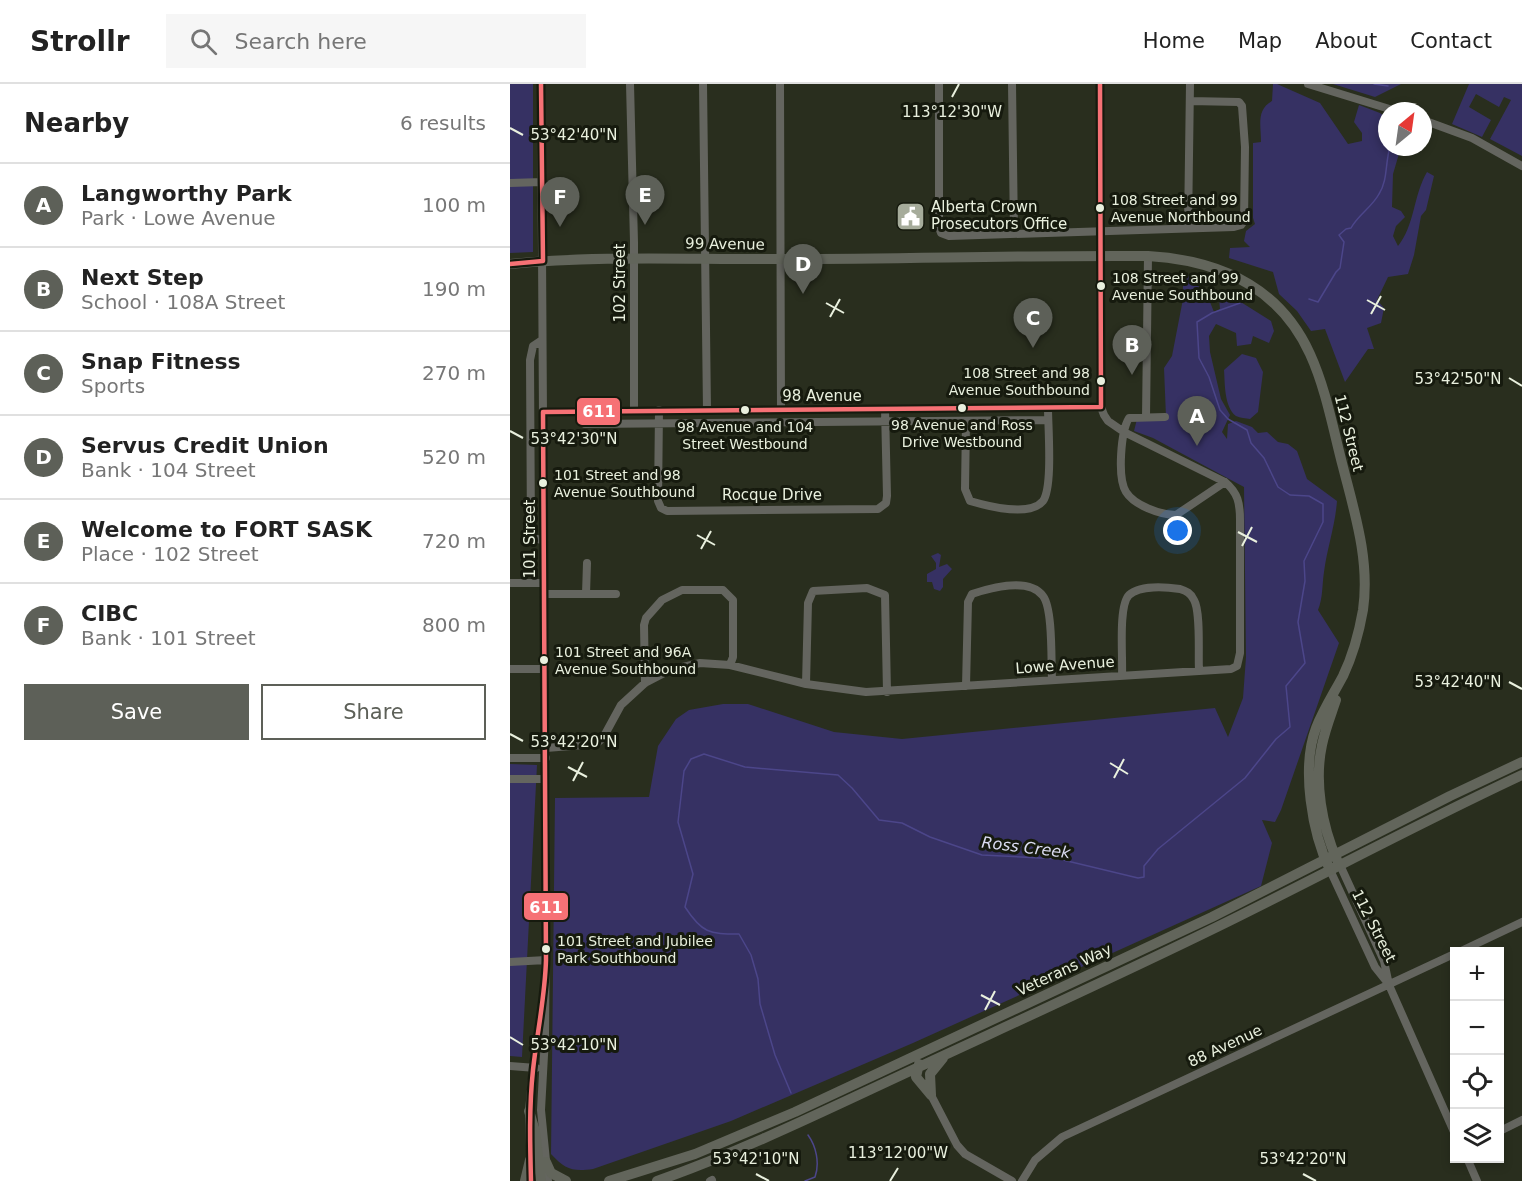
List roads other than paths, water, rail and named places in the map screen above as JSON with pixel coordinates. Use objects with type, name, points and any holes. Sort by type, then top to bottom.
[{"type":"main road","name":"99 Avenue","points":[[510,264],[632,258],[780,259],[1100,255],[1191,260]]},
{"type":"main road","name":"112 Street","points":[[1191,260],[1235,276],[1280,309],[1298,332],[1317,372],[1359,530],[1364,559],[1365,585],[1361,618],[1344,674],[1317,726],[1309,762],[1310,789],[1335,868]]},
{"type":"main road","name":"Veterans Way","points":[[609,1181],[656,1167],[744,1135],[1212,917],[1522,762]]},
{"type":"main road","name":"Veterans Way","points":[[657,1181],[759,1141],[1216,928],[1457,805],[1522,775]]},
{"type":"main road","points":[[923,1052],[916,1077],[931,1095]]},
{"type":"main road","points":[[931,1095],[932,1070],[949,1053]]},
{"type":"main road","points":[[529,1111],[535,1131],[541,1181]]},
{"type":"main road","points":[[525,1181],[531,1160]]},
{"type":"main road","points":[[546,1162],[551,1173],[566,1181]]},
{"type":"main road","points":[[626,1181],[656,1167]]},
{"type":"street","name":"101 Street","points":[[541,84],[546,747],[546,960],[541,1110],[548,1181]]},
{"type":"street","name":"102 Street","points":[[630,84],[634,411]]},
{"type":"street","points":[[703,84],[707,410]]},
{"type":"street","points":[[780,84],[781,409]]},
{"type":"street","points":[[939,84],[939,231],[949,236],[1234,227],[1242,224],[1245,147],[1242,106],[1239,102],[1190,101]]},
{"type":"street","points":[[1012,84],[1014,234]]},
{"type":"street","points":[[1100,84],[1101,407],[1108,421],[1124,432],[1225,482],[1176,515],[1167,515],[1133,500],[1124,489],[1121,462],[1124,432],[1129,418],[1165,417]]},
{"type":"street","points":[[1188,228],[1190,84]]},
{"type":"street","points":[[1308,84],[1378,105]]},
{"type":"street","points":[[1432,123],[1472,138],[1522,166]]},
{"type":"street","points":[[510,183],[542,182]]},
{"type":"street","points":[[1146,417],[1148,256]]},
{"type":"street","points":[[542,340],[534,346],[530,360],[530,479],[531,537],[544,541]]},
{"type":"street","name":"98 Avenue","points":[[543,412],[1101,407]]},
{"type":"street","points":[[966,422],[965,489],[970,501],[997,509],[1031,508],[1042,503],[1048,490],[1048,408]]},
{"type":"street","name":"Rocque Drive","points":[[659,410],[658,501],[661,508],[667,511],[878,508],[886,503],[887,496],[885,409]]},
{"type":"street","points":[[585,412],[585,424],[1048,420]]},
{"type":"street","name":"Lowe Avenue","points":[[546,747],[596,744],[603,738],[621,705],[645,683],[670,670],[693,663],[711,662],[730,665],[806,684],[866,692],[1233,668],[1237,666],[1239,656],[1240,505],[1237,495],[1225,482]]},
{"type":"street","points":[[586,594],[587,563]]},
{"type":"street","points":[[510,583],[544,583]]},
{"type":"street","points":[[966,686],[968,602],[972,594],[1002,585],[1030,588],[1043,595],[1049,610],[1052,679]]},
{"type":"street","points":[[806,684],[808,603],[813,591],[867,588],[885,595],[887,692]]},
{"type":"street","points":[[1122,675],[1123,608],[1128,596],[1140,589],[1183,590],[1195,600],[1198,670]]},
{"type":"street","points":[[645,683],[645,621],[662,600],[682,590],[723,590],[733,600],[733,657],[730,665]]},
{"type":"street","points":[[544,594],[616,594]]},
{"type":"street","points":[[510,669],[545,669]]},
{"type":"street","points":[[510,758],[546,758]]},
{"type":"street","points":[[510,779],[545,779]]},
{"type":"street","name":"112 Street","points":[[1335,868],[1375,967],[1389,985],[1450,1121]]},
{"type":"street","points":[[1468,947],[1522,922]]},
{"type":"street","name":"88 Avenue","points":[[1022,1181],[1035,1160],[1062,1137],[1450,956]]},
{"type":"street","points":[[510,962],[546,960]]},
{"type":"street","name":"101 Street","points":[[531,1181],[529,1111],[533,1068],[545,993]]},
{"type":"street","points":[[510,1066],[544,1070]]},
{"type":"street","points":[[931,1095],[957,1145],[965,1154],[1012,1181]]},
{"type":"street","points":[[1504,1129],[1522,1120]]},
{"type":"street","points":[[1469,1163],[1477,1181]]},
{"type":"waterway","name":"Ross Creek","points":[[1374,84],[1388,86]]},
{"type":"waterway","name":"Ross Creek","points":[[1309,299],[1318,302],[1340,268],[1344,242],[1339,235],[1351,228],[1379,194],[1384,183],[1388,156]]},
{"type":"waterway","name":"Ross Creek","points":[[791,1093],[775,1055],[760,1004],[758,979],[751,955],[739,934],[707,930],[696,922],[685,907],[693,874],[678,822],[684,771],[691,759],[704,754],[745,767],[838,775],[879,820],[902,823],[930,837],[982,855],[1059,859],[1138,878],[1144,877],[1144,866],[1158,849],[1245,778],[1276,739],[1290,727],[1286,686],[1305,663],[1298,622],[1305,581],[1304,561],[1323,522],[1323,504],[1309,496],[1290,495],[1278,487],[1264,458],[1251,443],[1247,430],[1228,419],[1220,410],[1209,377],[1199,358],[1197,322],[1212,313],[1240,303]]},
{"type":"waterway","name":"Ross Creek","points":[[805,1181],[815,1177],[817,1166],[815,1149],[808,1135]]},
{"type":"place","name":"108 Street and 99 Avenue Northbound","points":[[1100,208]]},
{"type":"place","name":"Alberta Crown Prosecutors Office","points":[[910,216]]},
{"type":"place","name":"Welcome to FORT SASK","points":[[645,225]]},
{"type":"place","name":"CIBC","points":[[560,227]]},
{"type":"place","name":"108 Street and 99 Avenue Southbound","points":[[1101,286]]},
{"type":"place","name":"Servus Credit Union","points":[[803,294]]},
{"type":"place","name":"Snap Fitness","points":[[1033,348]]},
{"type":"place","name":"Next Step","points":[[1132,375]]},
{"type":"place","name":"108 Street and 98 Avenue Southbound","points":[[1101,381]]},
{"type":"place","name":"98 Avenue and Ross Drive Westbound","points":[[962,408]]},
{"type":"place","name":"98 Avenue and 104 Street Westbound","points":[[745,410]]},
{"type":"place","name":"Langworthy Park","points":[[1197,446]]},
{"type":"place","name":"101 Street and 98 Avenue Southbound","points":[[543,483]]},
{"type":"place","name":"101 Street and 96A Avenue Southbound","points":[[544,660]]},
{"type":"place","name":"101 Street and Jubilee Park Southbound","points":[[546,949]]}]
